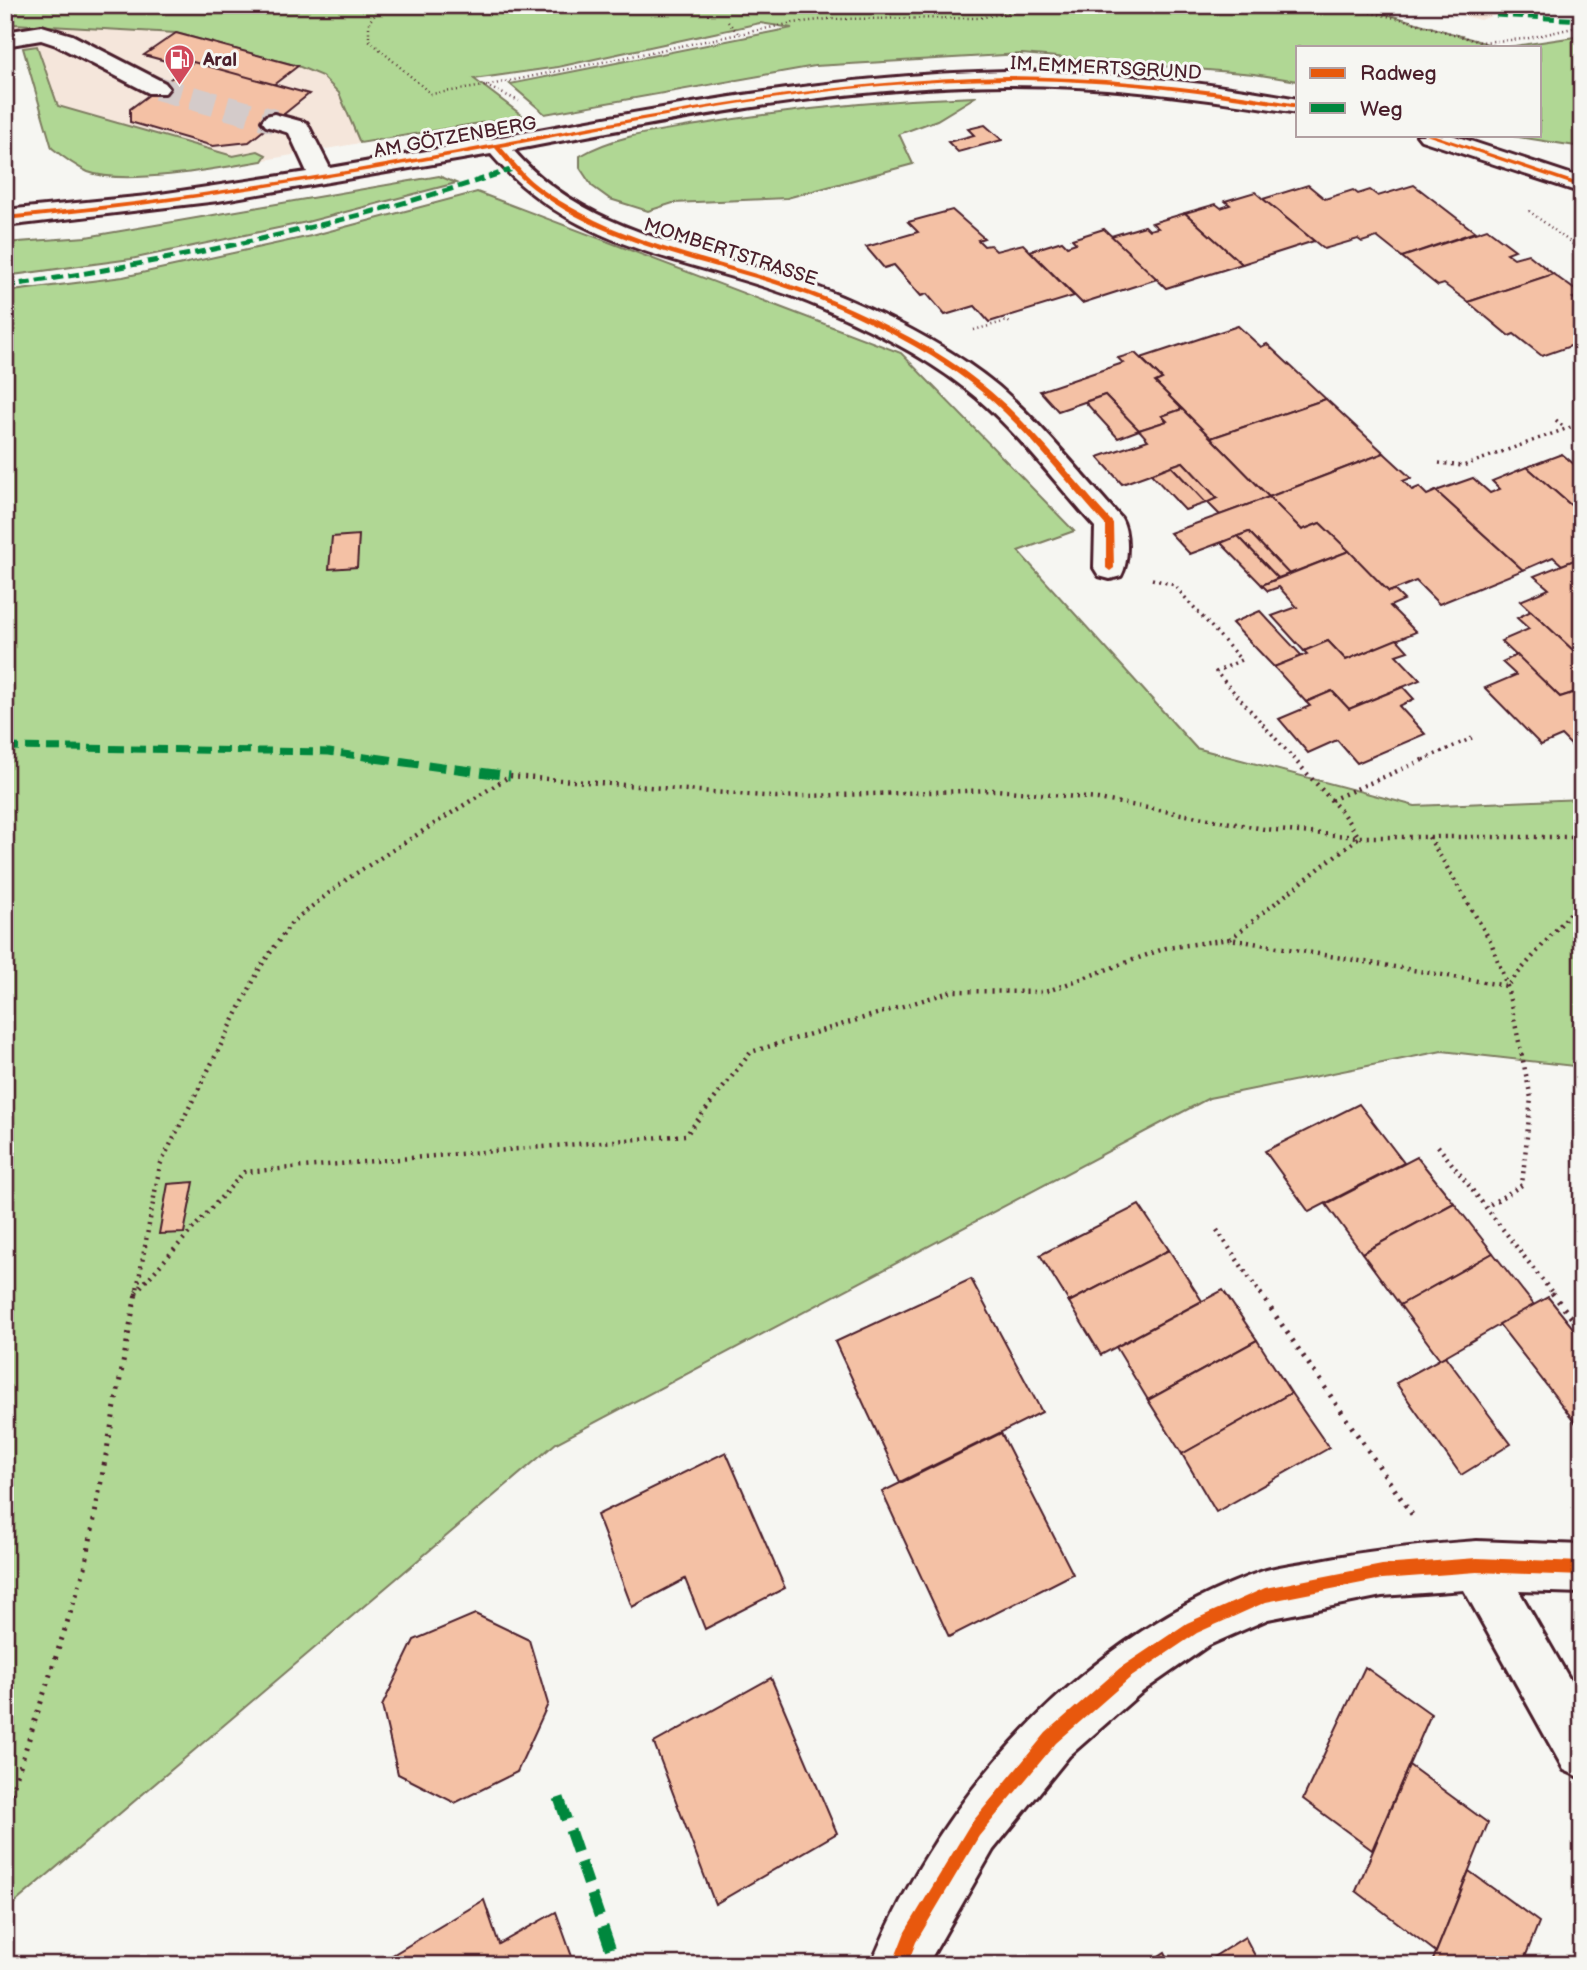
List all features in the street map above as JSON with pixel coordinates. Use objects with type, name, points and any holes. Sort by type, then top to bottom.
[{"type":"street","points":[[5,38],[41,33],[64,40],[158,88]]},
{"type":"street","name":"IM EMMERTSGRUND","points":[[911,82],[1024,78],[1123,83],[1226,92],[1296,106]]},
{"type":"street","name":"AM GÖTZENBERG","points":[[5,218],[172,201],[322,178],[708,107],[911,82]]},
{"type":"street","points":[[275,121],[299,128],[322,178]]},
{"type":"street","points":[[1432,136],[1582,186]]},
{"type":"street","name":"MOMBERTSTRASSE","points":[[497,146],[513,169],[544,194],[577,214],[645,242],[800,289],[888,329],[951,364],[999,403],[1110,525],[1110,568]]},
{"type":"street","points":[[1462,1566],[1582,1752]]},
{"type":"street","points":[[899,1965],[910,1937],[974,1830],[1052,1738],[1125,1673],[1192,1628],[1265,1595],[1382,1572],[1462,1566],[1582,1569]]},
{"type":"path","points":[[383,5],[369,22],[369,40],[431,94],[485,86],[738,33],[829,19],[979,18],[1052,5]]},
{"type":"path","points":[[1335,5],[1405,20],[1480,42],[1525,39],[1582,26]]},
{"type":"path","points":[[728,22],[738,33]]},
{"type":"path","points":[[1480,42],[1482,46]]},
{"type":"path","points":[[485,86],[510,98]]},
{"type":"path","points":[[1556,420],[1566,429]]},
{"type":"path","points":[[1439,463],[1463,466],[1582,423]]},
{"type":"path","points":[[1110,568],[1174,586],[1241,660],[1216,672],[1331,800],[1359,836]]},
{"type":"path","points":[[1331,800],[1472,738]]},
{"type":"path","points":[[5,1812],[85,1568],[160,1165],[261,966],[292,922],[346,879],[510,776],[776,797],[996,790],[1098,799],[1264,829],[1359,836],[1582,837]]},
{"type":"path","points":[[1230,939],[1359,836]]},
{"type":"path","points":[[1429,837],[1491,942],[1507,986],[1531,1098],[1522,1185],[1486,1207]]},
{"type":"path","points":[[1507,986],[1582,900]]},
{"type":"path","points":[[135,1293],[244,1172],[686,1135],[751,1052],[953,991],[1045,992],[1166,948],[1230,939],[1507,986]]},
{"type":"path","points":[[1438,1146],[1582,1331]]},
{"type":"path","points":[[1217,1230],[1462,1566]]},
{"type":"shaded area","points":[[1422,5],[1525,5],[1480,20]]},
{"type":"shaded area","points":[[13,24],[176,33],[298,66],[322,76],[339,93],[360,143],[213,169],[120,176],[91,173],[52,148],[23,48]]},
{"type":"green space","points":[[5,5],[1356,5],[1495,46],[1296,46],[1296,81],[1254,74],[1022,54],[815,66],[545,114],[510,84],[792,28],[760,23],[558,67],[474,79],[523,116],[360,143],[339,93],[322,76],[298,66],[176,33],[13,24],[5,16]]},
{"type":"green space","points":[[1582,36],[1582,147],[1512,136],[1542,136],[1542,46],[1515,46]]},
{"type":"green space","points":[[37,46],[58,106],[233,156],[258,151],[266,155],[262,161],[148,177],[104,176],[88,172],[52,148],[23,48]]},
{"type":"green space","points":[[975,97],[937,120],[899,134],[913,164],[787,198],[673,203],[648,211],[610,199],[592,186],[580,168],[580,156],[594,149],[624,138],[656,131],[839,106]]},
{"type":"green space","points":[[439,176],[456,183],[307,222],[131,259],[5,276],[5,243],[86,237]]},
{"type":"green space","points":[[477,192],[901,353],[1074,531],[1018,551],[1196,748],[1415,806],[1582,799],[1582,1067],[1442,1051],[1209,1098],[556,1443],[5,1911],[5,292],[123,277],[311,236]]},
{"type":"building","points":[[176,33],[298,66],[268,89],[144,55]]},
{"type":"building","points":[[193,62],[309,94],[249,142],[213,146],[130,122],[130,109]]},
{"type":"building","points":[[985,125],[1002,140],[958,152],[948,142],[974,135],[968,129]]},
{"type":"building","points":[[1308,185],[1325,199],[1353,190],[1358,194],[1370,190],[1378,196],[1414,185],[1475,232],[1402,257],[1377,237],[1362,242],[1358,239],[1324,249],[1263,199]]},
{"type":"building","points":[[1255,192],[1314,241],[1242,264],[1185,213],[1216,204],[1221,208],[1230,205],[1225,201]]},
{"type":"building","points":[[952,210],[984,238],[978,240],[984,246],[990,245],[996,251],[1023,244],[1074,296],[989,322],[975,306],[945,315],[927,294],[921,296],[894,265],[884,268],[866,247],[918,232],[908,222]]},
{"type":"building","points":[[1185,213],[1242,264],[1166,288],[1111,236],[1145,226],[1149,230],[1158,228],[1152,223]]},
{"type":"building","points":[[1104,229],[1157,279],[1082,303],[1030,251],[1062,241],[1067,246],[1076,243],[1072,239]]},
{"type":"building","points":[[1487,229],[1515,250],[1507,253],[1514,258],[1528,254],[1553,274],[1468,302],[1444,284],[1438,286],[1402,257]]},
{"type":"building","points":[[1553,274],[1582,295],[1573,298],[1582,305],[1582,342],[1542,356],[1514,334],[1509,336],[1468,302]]},
{"type":"building","points":[[1238,326],[1261,347],[1267,344],[1326,399],[1211,438],[1155,382],[1162,379],[1141,358]]},
{"type":"building","points":[[1135,353],[1162,379],[1155,382],[1182,409],[1162,416],[1167,421],[1139,430],[1105,395],[1058,411],[1040,391],[1123,363],[1118,358]]},
{"type":"building","points":[[1105,395],[1139,430],[1118,438],[1085,402]]},
{"type":"building","points":[[1326,399],[1384,453],[1269,497],[1211,438]]},
{"type":"building","points":[[1182,409],[1269,497],[1220,515],[1207,502],[1217,498],[1183,462],[1122,484],[1098,457],[1148,440],[1139,430],[1167,421],[1162,416]]},
{"type":"building","points":[[1384,453],[1411,478],[1403,481],[1412,490],[1419,487],[1427,495],[1436,491],[1523,570],[1439,604],[1416,581],[1389,592],[1320,523],[1302,530],[1269,497]]},
{"type":"building","points":[[1562,454],[1575,465],[1582,462],[1582,515],[1527,467]]},
{"type":"building","points":[[1183,462],[1217,498],[1206,503],[1171,466]]},
{"type":"building","points":[[1171,466],[1206,503],[1185,510],[1151,474]]},
{"type":"building","points":[[1527,467],[1582,515],[1582,557],[1562,565],[1553,557],[1523,570],[1436,491],[1473,478],[1490,493],[1500,489],[1492,481]]},
{"type":"building","points":[[1269,497],[1302,530],[1320,523],[1349,551],[1289,574],[1249,532],[1190,554],[1170,533]]},
{"type":"building","points":[[1249,532],[1289,574],[1278,578],[1238,536]]},
{"type":"building","points":[[359,535],[357,567],[329,569],[332,537]]},
{"type":"building","points":[[1238,536],[1278,578],[1262,585],[1221,543]]},
{"type":"building","points":[[1349,551],[1389,592],[1394,590],[1404,600],[1390,606],[1416,632],[1346,660],[1328,641],[1304,651],[1272,616],[1297,607],[1279,587],[1268,591],[1262,585]]},
{"type":"building","points":[[1582,557],[1582,650],[1576,653],[1520,601],[1549,589],[1534,576]]},
{"type":"building","points":[[1260,611],[1302,656],[1274,667],[1232,623]]},
{"type":"building","points":[[1531,611],[1576,653],[1582,650],[1582,690],[1560,697],[1501,641],[1529,629],[1517,618]]},
{"type":"building","points":[[1397,639],[1408,651],[1396,655],[1420,680],[1349,709],[1332,691],[1306,702],[1274,667],[1307,654],[1304,651],[1328,641],[1346,660]]},
{"type":"building","points":[[1517,655],[1560,697],[1582,690],[1582,756],[1562,736],[1541,745],[1485,688],[1516,675],[1502,662]]},
{"type":"building","points":[[1403,687],[1414,699],[1399,706],[1425,734],[1357,763],[1337,740],[1308,753],[1279,719],[1310,706],[1306,702],[1332,691],[1349,709]]},
{"type":"building","points":[[1359,1104],[1404,1163],[1309,1212],[1265,1151]]},
{"type":"building","points":[[1417,1157],[1454,1203],[1362,1253],[1326,1204]]},
{"type":"building","points":[[194,1182],[184,1233],[159,1234],[168,1184]]},
{"type":"building","points":[[1454,1203],[1493,1253],[1400,1305],[1362,1253]]},
{"type":"building","points":[[1139,1205],[1169,1250],[1069,1302],[1040,1255]]},
{"type":"building","points":[[1169,1250],[1202,1301],[1101,1355],[1069,1302]]},
{"type":"building","points":[[1493,1253],[1534,1305],[1440,1359],[1400,1305]]},
{"type":"building","points":[[971,1279],[1042,1412],[900,1482],[835,1342]]},
{"type":"building","points":[[1223,1290],[1257,1340],[1148,1400],[1116,1347]]},
{"type":"building","points":[[1548,1297],[1582,1339],[1582,1431],[1499,1324]]},
{"type":"building","points":[[1257,1340],[1291,1393],[1182,1454],[1148,1400]]},
{"type":"building","points":[[1445,1356],[1511,1444],[1461,1475],[1396,1383]]},
{"type":"building","points":[[1291,1393],[1329,1448],[1216,1512],[1182,1454]]},
{"type":"building","points":[[1001,1433],[1073,1574],[949,1637],[882,1492]]},
{"type":"building","points":[[726,1452],[785,1588],[705,1629],[685,1579],[632,1607],[597,1515]]},
{"type":"building","points":[[475,1614],[529,1640],[548,1704],[517,1772],[455,1803],[398,1774],[382,1706],[414,1640]]},
{"type":"building","points":[[1365,1667],[1431,1714],[1372,1850],[1303,1799]]},
{"type":"building","points":[[771,1678],[837,1833],[715,1904],[654,1743]]},
{"type":"building","points":[[1409,1765],[1488,1823],[1436,1952],[1356,1891]]},
{"type":"building","points":[[1469,1871],[1539,1922],[1522,1965],[1431,1965]]},
{"type":"building","points":[[484,1900],[499,1944],[556,1912],[575,1965],[376,1965]]},
{"type":"building","points":[[1245,1937],[1260,1965],[1201,1965]]},
{"type":"building","points":[[1165,1952],[1172,1965],[1145,1965]]},
{"type":"tunnel","points":[[157,88],[274,121]]},
{"type":"marked path","points":[[1496,15],[1582,20]]},
{"type":"marked path","points":[[5,286],[198,254],[262,240],[389,209],[513,169]]},
{"type":"marked path","points":[[5,747],[329,752],[510,776]]},
{"type":"marked path","points":[[559,1798],[616,1965]]},
{"type":"cycle path","points":[[5,218],[218,194],[717,106],[816,91],[915,81],[1007,78],[1091,80],[1216,92],[1296,106]]},
{"type":"cycle path","points":[[1432,136],[1582,186]]},
{"type":"cycle path","points":[[497,146],[523,177],[556,202],[593,222],[633,239],[820,298],[904,338],[960,372],[1014,417],[1110,525],[1110,568]]},
{"type":"cycle path","points":[[899,1965],[910,1937],[974,1831],[1051,1738],[1125,1673],[1192,1628],[1265,1595],[1382,1572],[1477,1565],[1582,1569]]},
{"type":"place","name":"Aral","points":[[180,86]]}]
